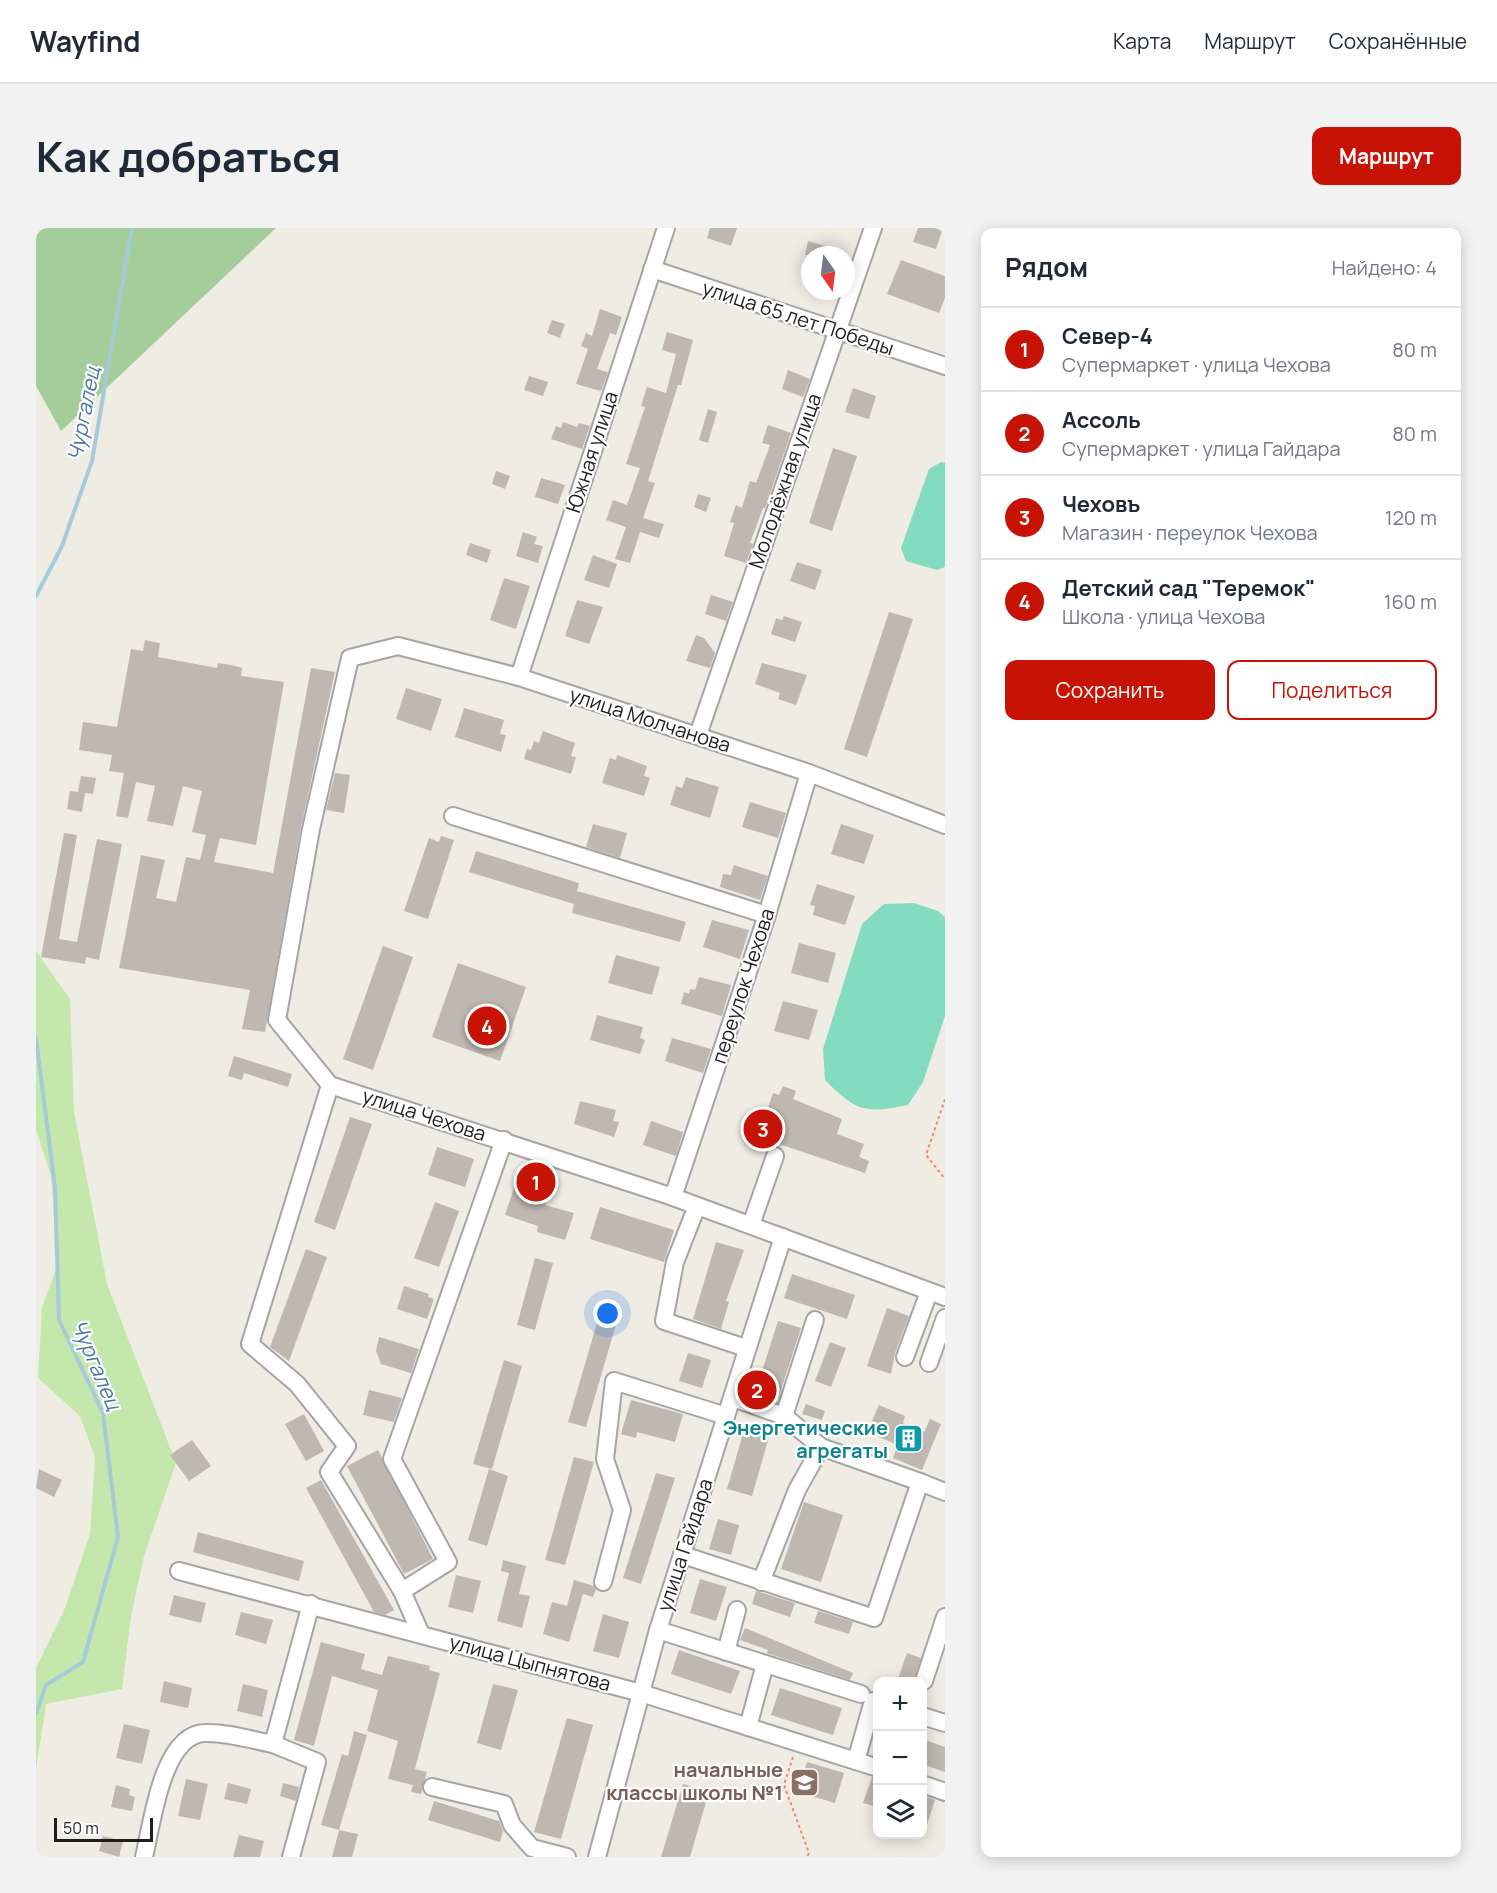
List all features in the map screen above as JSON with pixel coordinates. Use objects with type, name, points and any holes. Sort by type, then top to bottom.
[{"type":"street","name":"Южная улица","points":[[519,677],[666,228]]},
{"type":"street","name":"Молодёжная улица","points":[[698,735],[873,228]]},
{"type":"street","name":"улица 65 лет Победы","points":[[652,269],[945,366]]},
{"type":"street","name":"улица Молчанова","points":[[330,1085],[277,1020],[313,818],[350,658],[398,646],[519,677],[809,773],[945,825]]},
{"type":"street","name":"переулок Чехова","points":[[673,1197],[766,915],[809,773]]},
{"type":"street","points":[[453,816],[766,915]]},
{"type":"street","name":"улица Чехова","points":[[330,1085],[673,1197],[937,1295]]},
{"type":"street","points":[[330,1085],[250,1344],[297,1384],[346,1446],[329,1472],[402,1591],[420,1632]]},
{"type":"street","points":[[402,1591],[448,1562],[392,1459],[504,1140]]},
{"type":"street","points":[[751,1225],[775,1156]]},
{"type":"street","points":[[697,1206],[675,1262],[664,1322],[746,1348]]},
{"type":"street","name":"улица Гайдара","points":[[597,1857],[658,1630],[783,1237]]},
{"type":"street","points":[[905,1357],[937,1295]]},
{"type":"street","points":[[929,1363],[945,1318]]},
{"type":"street","points":[[784,1416],[815,1320]]},
{"type":"street","points":[[603,1582],[622,1510],[605,1459],[614,1382],[726,1416]]},
{"type":"street","points":[[732,1398],[784,1416],[820,1447],[945,1492]]},
{"type":"street","points":[[760,1582],[797,1490],[820,1447]]},
{"type":"street","points":[[683,1555],[874,1618],[920,1482]]},
{"type":"street","name":"улица Цыпнятова","points":[[179,1570],[420,1632],[641,1693],[873,1766]]},
{"type":"street","points":[[273,1744],[311,1604]]},
{"type":"street","points":[[726,1652],[737,1610]]},
{"type":"street","points":[[925,1677],[945,1617]]},
{"type":"street","points":[[658,1630],[861,1694]]},
{"type":"street","points":[[748,1727],[765,1664]]},
{"type":"street","points":[[856,1761],[873,1701]]},
{"type":"street","points":[[927,1718],[945,1723]]},
{"type":"street","points":[[144,1857],[168,1762],[181,1741],[203,1732],[273,1744],[317,1762],[291,1857]]},
{"type":"street","points":[[925,1785],[945,1792]]},
{"type":"street","points":[[432,1786],[504,1803],[512,1825],[532,1848],[567,1857]]},
{"type":"path","points":[[945,1099],[927,1155],[945,1179]]},
{"type":"path","points":[[937,1168],[945,1171]]},
{"type":"path","points":[[798,1742],[784,1785],[808,1853],[807,1857]]},
{"type":"green space","points":[[36,228],[276,228],[61,431],[36,386]]},
{"type":"green space","points":[[941,462],[945,463],[945,567],[937,570],[906,561],[901,548],[929,469]]},
{"type":"green space","points":[[914,903],[938,911],[945,917],[945,1016],[923,1082],[908,1105],[881,1109],[862,1107],[853,1104],[825,1080],[823,1049],[862,924],[884,904]]},
{"type":"green space","points":[[36,951],[70,999],[74,1112],[107,1284],[176,1463],[144,1556],[131,1616],[122,1689],[46,1704],[36,1769],[36,1668],[65,1608],[90,1534],[95,1457],[80,1416],[38,1378],[42,1307],[58,1264],[51,1176],[36,1130]]},
{"type":"building","points":[[710,228],[737,228],[731,246],[707,238]]},
{"type":"building","points":[[918,228],[943,228],[936,249],[913,242]]},
{"type":"building","points":[[808,241],[825,246],[807,246]]},
{"type":"building","points":[[901,260],[945,276],[945,298],[939,313],[887,294]]},
{"type":"building","points":[[600,309],[622,317],[616,335],[610,333],[597,369],[608,372],[601,391],[576,384],[588,349],[581,346],[586,333],[592,336]]},
{"type":"building","points":[[552,320],[565,324],[560,338],[547,333]]},
{"type":"building","points":[[667,332],[693,340],[681,385],[678,385],[648,481],[655,483],[643,518],[664,524],[659,538],[640,532],[630,563],[615,559],[626,527],[606,520],[613,500],[627,505],[640,468],[626,464],[645,407],[641,406],[647,387],[666,393],[676,354],[662,350]]},
{"type":"building","points":[[788,370],[810,379],[803,397],[782,389]]},
{"type":"building","points":[[529,376],[548,382],[543,396],[524,390]]},
{"type":"building","points":[[853,388],[876,396],[869,419],[845,412]]},
{"type":"building","points":[[708,409],[717,412],[708,443],[699,440]]},
{"type":"building","points":[[563,422],[577,427],[579,423],[590,426],[582,449],[551,439],[556,426],[561,428]]},
{"type":"building","points":[[768,425],[791,433],[765,508],[763,508],[750,543],[753,544],[746,563],[724,556],[734,523],[730,522],[736,505],[742,508],[750,481],[756,483],[770,445],[762,443]]},
{"type":"building","points":[[833,448],[857,456],[832,531],[809,523]]},
{"type":"building","points":[[496,471],[510,476],[505,489],[492,484]]},
{"type":"building","points":[[541,478],[565,485],[558,504],[535,497]]},
{"type":"building","points":[[698,494],[711,498],[706,512],[694,507]]},
{"type":"building","points":[[523,532],[537,537],[534,544],[543,546],[538,563],[516,556]]},
{"type":"building","points":[[470,543],[491,550],[487,563],[466,555]]},
{"type":"building","points":[[593,555],[617,564],[609,588],[584,580]]},
{"type":"building","points":[[797,562],[822,570],[815,590],[790,581]]},
{"type":"building","points":[[504,578],[530,586],[516,629],[490,620]]},
{"type":"building","points":[[711,595],[733,602],[726,621],[705,614]]},
{"type":"building","points":[[577,600],[603,607],[589,644],[565,636]]},
{"type":"building","points":[[889,612],[913,619],[867,757],[844,749]]},
{"type":"building","points":[[784,616],[802,622],[795,642],[771,634],[776,618],[782,620]]},
{"type":"building","points":[[696,635],[704,638],[715,653],[710,668],[686,661]]},
{"type":"building","points":[[145,640],[160,643],[158,657],[217,668],[218,663],[231,665],[242,668],[241,676],[284,682],[256,845],[220,838],[214,862],[273,873],[311,668],[335,672],[301,827],[265,1032],[242,1029],[250,990],[119,968],[141,855],[165,860],[156,898],[176,902],[186,857],[200,860],[206,835],[192,832],[202,791],[183,786],[173,826],[147,821],[155,786],[136,782],[128,818],[116,816],[124,773],[109,771],[112,755],[79,750],[83,722],[117,727],[131,649],[143,651]]},
{"type":"building","points":[[762,663],[807,675],[796,705],[778,699],[780,693],[755,684]]},
{"type":"building","points":[[406,688],[442,699],[431,731],[396,719]]},
{"type":"building","points":[[464,708],[504,720],[500,734],[506,735],[501,752],[455,737]]},
{"type":"building","points":[[543,731],[575,743],[571,756],[576,757],[571,774],[524,759],[527,749],[531,750],[534,741],[539,743]]},
{"type":"building","points":[[617,755],[647,766],[644,776],[650,778],[644,796],[602,783],[610,758],[616,760]]},
{"type":"building","points":[[335,773],[350,775],[344,813],[326,810]]},
{"type":"building","points":[[81,776],[96,778],[93,794],[85,793],[82,812],[67,809],[70,791],[78,792]]},
{"type":"building","points":[[686,777],[719,787],[710,818],[670,805],[676,786],[682,788]]},
{"type":"building","points":[[750,802],[786,813],[778,838],[742,827]]},
{"type":"building","points":[[593,824],[627,833],[620,858],[586,847]]},
{"type":"building","points":[[841,824],[874,835],[864,864],[831,854]]},
{"type":"building","points":[[64,833],[77,835],[59,939],[77,942],[97,839],[122,844],[99,960],[86,957],[85,964],[41,957]]},
{"type":"building","points":[[441,836],[454,840],[428,919],[404,911],[429,838],[439,842]]},
{"type":"building","points":[[476,851],[579,883],[577,891],[686,922],[680,942],[572,913],[574,904],[469,872]]},
{"type":"building","points":[[734,865],[768,876],[760,900],[720,887],[723,874],[731,875]]},
{"type":"building","points":[[817,884],[855,896],[845,925],[813,915],[815,906],[810,905]]},
{"type":"building","points":[[712,920],[749,930],[740,959],[703,947]]},
{"type":"building","points":[[799,943],[836,953],[828,983],[791,973]]},
{"type":"building","points":[[383,946],[413,957],[373,1070],[343,1059]]},
{"type":"building","points":[[616,955],[660,967],[652,995],[608,983]]},
{"type":"building","points":[[458,963],[526,987],[500,1061],[432,1037]]},
{"type":"building","points":[[699,977],[731,985],[722,1016],[681,1004],[684,992],[689,994],[690,989],[695,990]]},
{"type":"building","points":[[783,1001],[818,1010],[809,1040],[774,1031]]},
{"type":"building","points":[[597,1015],[643,1027],[640,1038],[645,1040],[640,1054],[590,1040]]},
{"type":"building","points":[[672,1038],[711,1049],[703,1073],[665,1061]]},
{"type":"building","points":[[234,1056],[292,1074],[288,1087],[244,1073],[242,1080],[228,1076]]},
{"type":"building","points":[[783,1086],[796,1091],[793,1099],[842,1119],[837,1134],[864,1144],[859,1157],[869,1161],[865,1173],[758,1137],[773,1093],[779,1095]]},
{"type":"building","points":[[580,1101],[616,1110],[613,1121],[619,1122],[614,1137],[574,1124]]},
{"type":"building","points":[[350,1117],[372,1124],[335,1230],[314,1222]]},
{"type":"building","points":[[651,1121],[683,1132],[676,1156],[643,1145]]},
{"type":"building","points":[[437,1147],[474,1159],[465,1187],[428,1175]]},
{"type":"building","points":[[518,1176],[551,1187],[545,1205],[574,1213],[565,1240],[537,1232],[538,1226],[505,1215]]},
{"type":"building","points":[[435,1202],[459,1211],[439,1267],[414,1258]]},
{"type":"building","points":[[600,1207],[674,1230],[664,1262],[590,1239]]},
{"type":"building","points":[[716,1242],[744,1250],[726,1301],[729,1302],[721,1329],[693,1319]]},
{"type":"building","points":[[306,1249],[327,1257],[289,1361],[270,1347]]},
{"type":"building","points":[[535,1258],[553,1263],[535,1330],[517,1325]]},
{"type":"building","points":[[792,1274],[855,1295],[847,1319],[784,1298]]},
{"type":"building","points":[[404,1286],[429,1294],[428,1297],[434,1299],[427,1319],[397,1309]]},
{"type":"building","points":[[887,1308],[909,1316],[895,1353],[891,1374],[867,1366]]},
{"type":"building","points":[[599,1316],[617,1321],[586,1427],[568,1422]]},
{"type":"building","points":[[778,1321],[801,1328],[777,1402],[758,1395],[756,1390]]},
{"type":"building","points":[[379,1337],[419,1349],[411,1373],[381,1364],[376,1351]]},
{"type":"building","points":[[830,1342],[846,1348],[831,1387],[815,1381]]},
{"type":"building","points":[[688,1353],[711,1360],[702,1388],[679,1381]]},
{"type":"building","points":[[504,1360],[522,1366],[492,1469],[473,1464]]},
{"type":"building","points":[[369,1390],[402,1398],[394,1422],[363,1415]]},
{"type":"building","points":[[631,1400],[683,1414],[675,1442],[637,1432],[636,1438],[621,1434]]},
{"type":"building","points":[[806,1404],[825,1411],[822,1420],[802,1414]]},
{"type":"building","name":"Энергетические агрегаты","points":[[879,1405],[905,1416],[903,1423],[924,1432],[930,1419],[941,1424],[922,1470],[893,1458],[898,1445],[867,1432]]},
{"type":"building","points":[[304,1414],[324,1451],[306,1461],[285,1424]]},
{"type":"building","points":[[744,1430],[769,1437],[752,1496],[727,1489]]},
{"type":"building","points":[[192,1440],[211,1466],[189,1481],[170,1455]]},
{"type":"building","points":[[378,1450],[433,1559],[404,1574],[347,1466]]},
{"type":"building","points":[[574,1457],[594,1462],[565,1565],[545,1560]]},
{"type":"building","points":[[39,1469],[62,1480],[54,1497],[36,1488]]},
{"type":"building","points":[[489,1469],[508,1476],[487,1546],[468,1540]]},
{"type":"building","points":[[656,1473],[675,1478],[641,1584],[623,1578]]},
{"type":"building","points":[[321,1480],[394,1610],[385,1615],[374,1612],[306,1488]]},
{"type":"building","points":[[804,1502],[843,1515],[821,1582],[781,1569]]},
{"type":"building","points":[[718,1519],[739,1525],[731,1555],[709,1549]]},
{"type":"building","points":[[198,1532],[304,1561],[299,1581],[193,1552]]},
{"type":"building","points":[[503,1560],[526,1566],[519,1594],[530,1596],[522,1628],[497,1621],[509,1573],[501,1571]]},
{"type":"building","points":[[456,1575],[481,1581],[473,1613],[448,1607]]},
{"type":"building","points":[[700,1579],[727,1587],[716,1621],[690,1613]]},
{"type":"building","points":[[574,1580],[594,1586],[596,1589],[593,1597],[583,1594],[569,1642],[543,1634],[552,1602],[567,1606]]},
{"type":"building","points":[[756,1591],[795,1603],[790,1617],[752,1604]]},
{"type":"building","points":[[174,1595],[206,1603],[201,1623],[169,1615]]},
{"type":"building","points":[[818,1611],[853,1622],[849,1634],[814,1623]]},
{"type":"building","points":[[241,1612],[273,1620],[266,1644],[235,1635]]},
{"type":"building","points":[[603,1614],[629,1622],[619,1658],[593,1651]]},
{"type":"building","points":[[745,1628],[853,1673],[850,1680],[767,1653],[768,1650],[740,1640]]},
{"type":"building","points":[[321,1642],[365,1654],[361,1669],[382,1675],[388,1656],[430,1666],[429,1670],[440,1673],[415,1769],[427,1772],[421,1794],[411,1792],[413,1785],[388,1779],[398,1741],[367,1731],[378,1690],[332,1676],[314,1746],[294,1740]]},
{"type":"building","points":[[679,1650],[740,1671],[731,1694],[671,1674]]},
{"type":"building","points":[[907,1653],[921,1658],[915,1677],[899,1677]]},
{"type":"building","points":[[164,1681],[192,1688],[188,1708],[160,1702]]},
{"type":"building","points":[[243,1684],[268,1690],[262,1717],[237,1711]]},
{"type":"building","points":[[493,1684],[518,1690],[501,1750],[477,1743]]},
{"type":"building","points":[[780,1688],[842,1708],[833,1735],[771,1715]]},
{"type":"building","points":[[567,1718],[593,1725],[561,1839],[534,1832]]},
{"type":"building","points":[[124,1724],[150,1730],[142,1764],[116,1758]]},
{"type":"building","points":[[354,1731],[367,1735],[339,1830],[321,1825],[342,1754],[348,1756]]},
{"type":"building","points":[[927,1741],[945,1747],[945,1772],[927,1766]]},
{"type":"building","points":[[807,1762],[844,1773],[835,1803],[798,1792]]},
{"type":"building","points":[[872,1777],[873,1777],[873,1806],[863,1803]]},
{"type":"building","points":[[186,1779],[208,1784],[200,1820],[178,1816]]},
{"type":"building","points":[[228,1783],[251,1789],[247,1804],[224,1799]]},
{"type":"building","points":[[283,1783],[299,1787],[296,1801],[280,1796]]},
{"type":"building","points":[[683,1784],[709,1792],[690,1857],[661,1857]]},
{"type":"building","points":[[116,1785],[130,1789],[129,1795],[135,1797],[132,1811],[111,1807]]},
{"type":"building","points":[[927,1797],[935,1800],[927,1825]]},
{"type":"building","points":[[434,1801],[499,1821],[503,1831],[500,1842],[428,1820]]},
{"type":"building","points":[[339,1830],[358,1834],[352,1857],[332,1857]]},
{"type":"building","points":[[239,1835],[264,1841],[260,1857],[233,1857]]},
{"type":"building","points":[[103,1836],[123,1841],[119,1857],[99,1851]]},
{"type":"waterway","name":"Чургалец","points":[[36,596],[62,546],[92,461],[132,228]]},
{"type":"waterway","name":"Чургалец","points":[[36,1038],[55,1188],[59,1320],[103,1413],[118,1537],[83,1662],[46,1685],[36,1714]]},
{"type":"place","name":"Детский сад \"Теремок\"","points":[[487,1026]]},
{"type":"place","name":"Чеховъ","points":[[763,1129]]},
{"type":"place","name":"Север-4","points":[[536,1182]]},
{"type":"place","name":"Ассоль","points":[[757,1390]]},
{"type":"place","name":"Энергетические агрегаты","points":[[909,1439]]},
{"type":"place","name":"начальные классы школы №1","points":[[804,1782]]}]
